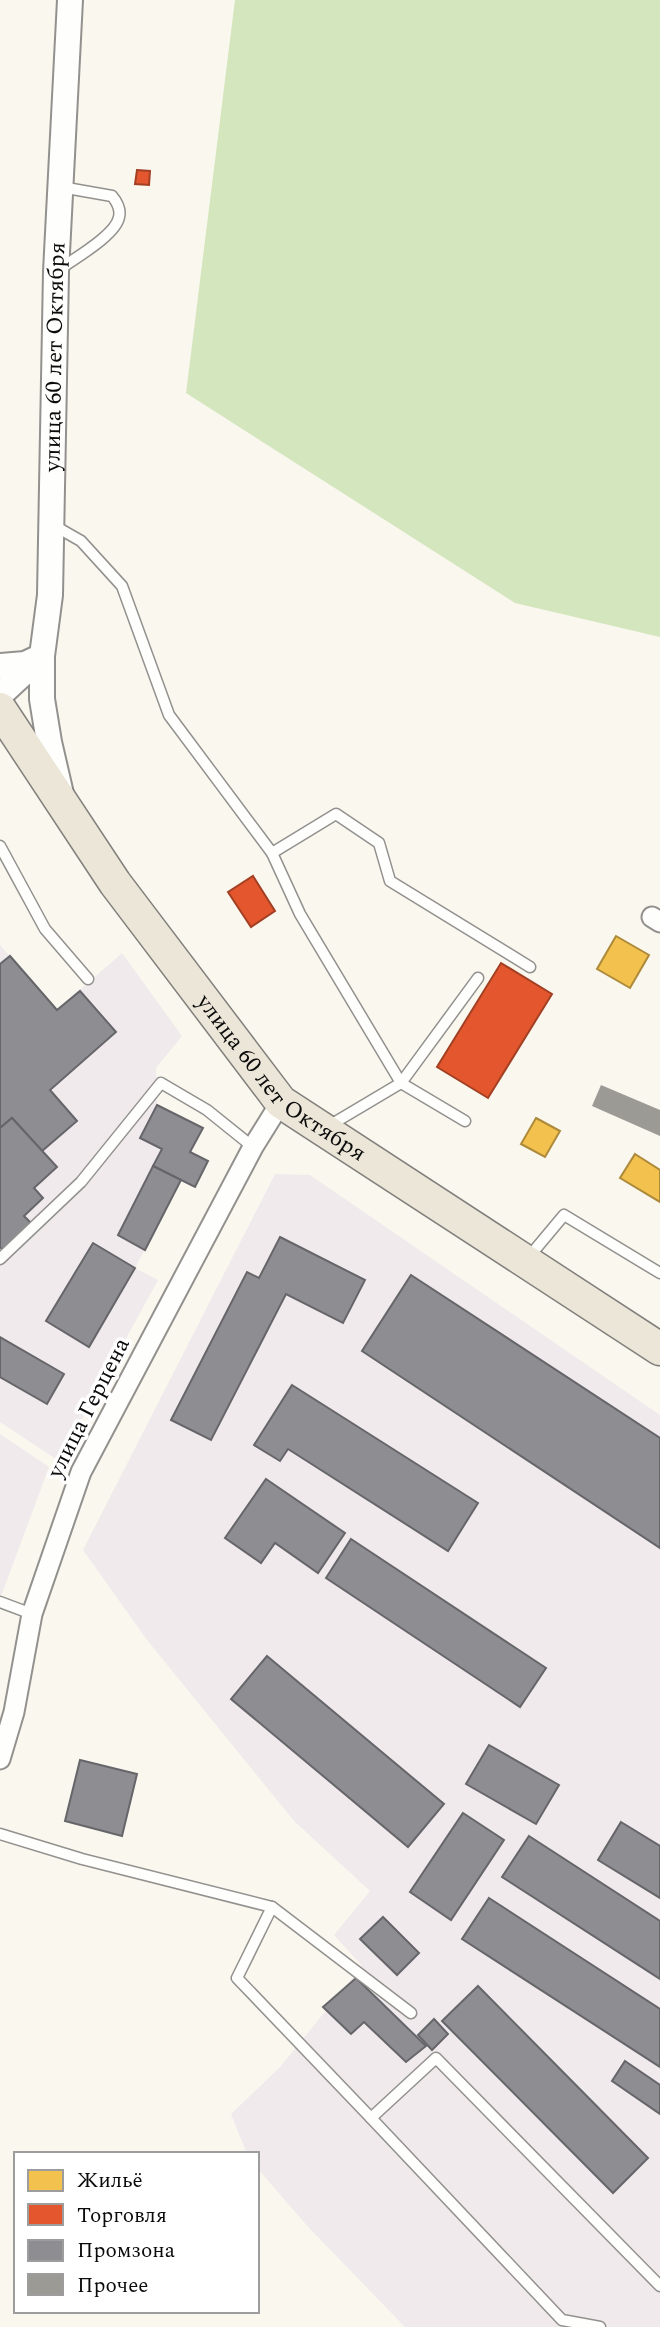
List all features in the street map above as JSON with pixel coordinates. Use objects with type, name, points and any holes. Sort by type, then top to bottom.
[{"type":"main road","name":"улица 60 лет Октября","points":[[0,709],[116,883],[282,1102],[660,1349]]},
{"type":"street","name":"улица 60 лет Октября","points":[[64,806],[44,710],[42,656],[50,595],[53,525],[57,272],[70,0]]},
{"type":"street","points":[[0,666],[25,664],[42,656]]},
{"type":"street","points":[[0,695],[42,656]]},
{"type":"street","name":"улица Герцена","points":[[0,1759],[14,1712],[32,1614],[81,1472],[253,1147],[282,1102]]},
{"type":"lane","points":[[57,272],[113,230],[120,217],[118,205],[112,196],[61,187]]},
{"type":"lane","points":[[53,525],[81,541],[122,586],[169,715],[272,853],[300,914],[401,1083],[465,1121]]},
{"type":"lane","points":[[272,853],[336,814],[379,843],[390,881],[530,968]]},
{"type":"lane","points":[[0,846],[45,929],[88,979]]},
{"type":"lane","points":[[323,1129],[401,1083],[478,978]]},
{"type":"lane","points":[[0,1259],[81,1182],[161,1083],[207,1110],[253,1147]]},
{"type":"lane","points":[[525,1261],[564,1215],[660,1273]]},
{"type":"lane","points":[[0,1602],[32,1614]]},
{"type":"lane","points":[[0,1834],[82,1860],[272,1907],[411,2013]]},
{"type":"lane","points":[[272,1907],[237,1978],[562,2320],[600,2327]]},
{"type":"lane","points":[[371,2118],[436,2058],[660,2286]]},
{"type":"shaded area","points":[[0,945],[57,1010],[122,953],[182,1036],[156,1068],[157,1104],[203,1128],[190,1152],[208,1161],[195,1187],[181,1180],[135,1268],[158,1280],[59,1461],[0,1422]]},
{"type":"shaded area","points":[[275,1174],[310,1175],[660,1415],[660,2327],[405,2327],[310,2229],[259,2170],[259,2152],[246,2152],[231,2114],[280,2067],[362,1966],[334,1935],[370,1891],[294,1821],[147,1640],[83,1550]]},
{"type":"shaded area","points":[[0,1434],[49,1467],[0,1599]]},
{"type":"green space","points":[[235,0],[660,0],[660,637],[515,603],[186,393]]},
{"type":"building: Жильё","points":[[616,936],[649,955],[630,988],[597,969]]},
{"type":"building: Жильё","points":[[536,1118],[560,1131],[545,1157],[521,1144]]},
{"type":"building: Жильё","points":[[635,1154],[660,1170],[660,1202],[620,1178]]},
{"type":"building: Торговля","points":[[137,170],[150,171],[149,185],[135,184]]},
{"type":"building: Торговля","points":[[253,876],[275,911],[251,927],[228,892]]},
{"type":"building: Торговля","points":[[501,963],[552,994],[488,1098],[437,1067]]},
{"type":"building: Промзона","points":[[10,956],[57,1010],[80,991],[116,1032],[50,1090],[77,1121],[42,1151],[12,1118],[0,1128],[0,964]]},
{"type":"building: Промзона","points":[[157,1105],[203,1128],[190,1152],[208,1161],[195,1187],[153,1166],[162,1149],[140,1138]]},
{"type":"building: Промзона","points":[[12,1118],[57,1167],[34,1188],[43,1198],[24,1216],[33,1225],[4,1252],[0,1247],[0,1128]]},
{"type":"building: Промзона","points":[[153,1166],[181,1180],[145,1250],[118,1235]]},
{"type":"building: Промзона","points":[[280,1237],[365,1280],[343,1323],[286,1294],[211,1440],[171,1420],[247,1272],[259,1278]]},
{"type":"building: Промзона","points":[[93,1243],[135,1268],[89,1347],[46,1321]]},
{"type":"building: Промзона","points":[[411,1275],[660,1438],[660,1548],[362,1351]]},
{"type":"building: Промзона","points":[[0,1337],[64,1374],[47,1404],[0,1377]]},
{"type":"building: Промзона","points":[[292,1385],[478,1503],[448,1551],[288,1449],[280,1461],[254,1445]]},
{"type":"building: Промзона","points":[[266,1479],[345,1533],[318,1573],[275,1543],[261,1563],[225,1538]]},
{"type":"building: Промзона","points":[[351,1539],[546,1668],[520,1707],[326,1578]]},
{"type":"building: Промзона","points":[[267,1656],[444,1804],[408,1847],[231,1699]]},
{"type":"building: Промзона","points":[[489,1745],[559,1785],[536,1824],[466,1784]]},
{"type":"building: Промзона","points":[[80,1760],[137,1774],[122,1836],[65,1821]]},
{"type":"building: Промзона","points":[[463,1813],[504,1840],[451,1920],[410,1892]]},
{"type":"building: Промзона","points":[[621,1822],[660,1846],[660,1898],[598,1860]]},
{"type":"building: Промзона","points":[[529,1836],[660,1921],[660,1979],[502,1877]]},
{"type":"building: Промзона","points":[[489,1898],[660,2009],[660,2067],[462,1939]]},
{"type":"building: Промзона","points":[[383,1917],[419,1953],[397,1975],[360,1939]]},
{"type":"building: Промзона","points":[[356,1978],[426,2046],[406,2062],[364,2022],[351,2034],[323,2007]]},
{"type":"building: Промзона","points":[[478,1986],[648,2158],[613,2193],[442,2021]]},
{"type":"building: Промзона","points":[[434,2019],[448,2034],[432,2050],[418,2035]]},
{"type":"building: Промзона","points":[[625,2061],[660,2085],[660,2114],[612,2081]]},
{"type":"building: Прочее","points":[[601,1085],[660,1110],[660,1136],[592,1106]]}]
